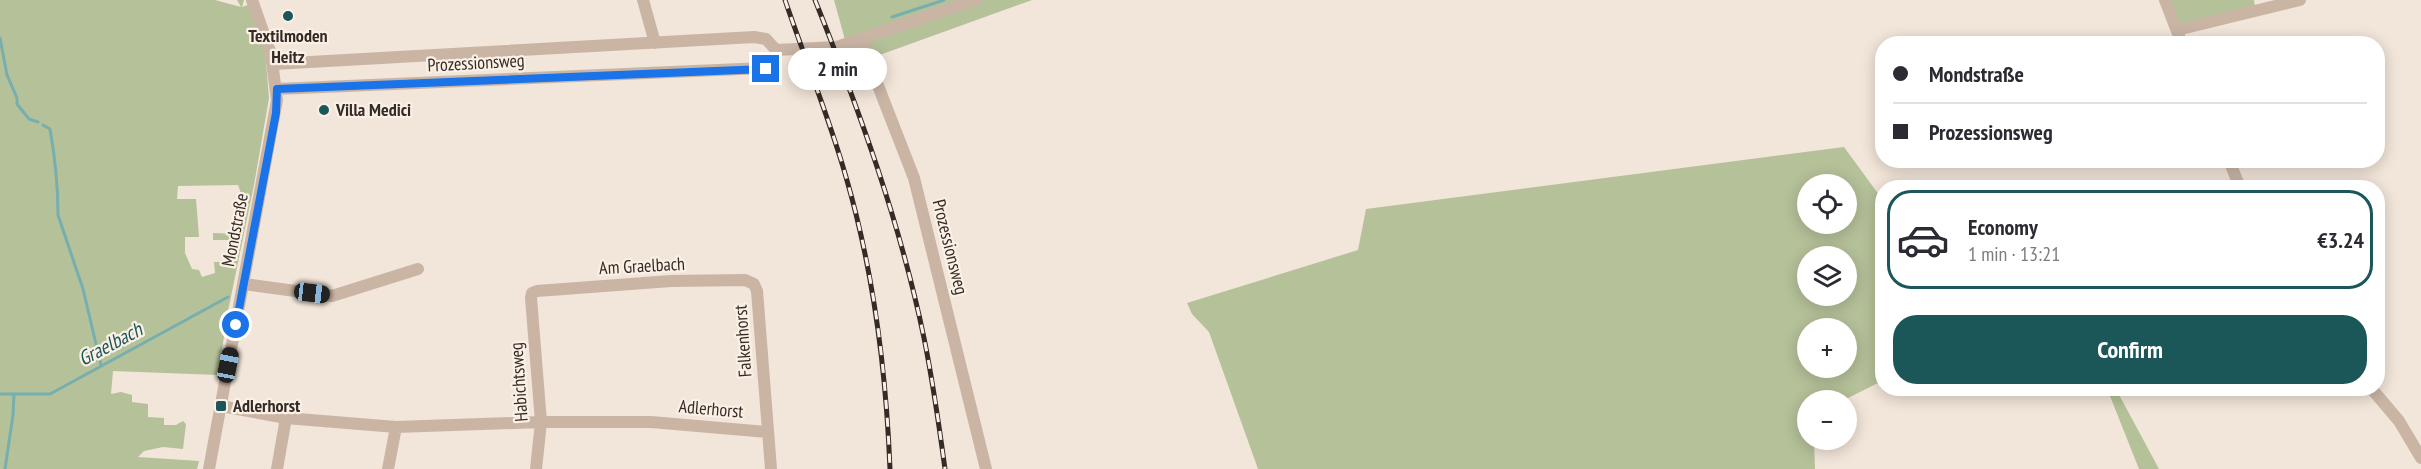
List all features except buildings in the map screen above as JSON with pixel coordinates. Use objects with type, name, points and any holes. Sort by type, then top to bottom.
[{"type":"street","name":"Mondstraße","points":[[209,469],[276,113],[277,89],[274,64],[252,0]]},
{"type":"street","points":[[643,0],[655,43]]},
{"type":"street","name":"Prozessionsweg","points":[[776,50],[837,47],[975,0]]},
{"type":"street","points":[[2165,0],[2179,36]]},
{"type":"street","points":[[2177,30],[2300,0]]},
{"type":"street","name":"Prozessionsweg","points":[[274,64],[754,37],[766,39],[776,50],[775,60],[766,69],[277,89]]},
{"type":"street","name":"Prozessionsweg","points":[[862,40],[874,78],[914,178],[986,469]]},
{"type":"street","points":[[244,284],[332,296],[417,269]]},
{"type":"street","name":"Am Graelbach","points":[[532,293],[671,281],[745,280],[754,284]]},
{"type":"street","name":"Falkenhorst","points":[[754,284],[757,291],[771,469]]},
{"type":"street","name":"Habichtsweg","points":[[532,293],[542,422],[536,469]]},
{"type":"street","points":[[2378,396],[2399,421],[2421,458]]},
{"type":"street","name":"Adlerhorst","points":[[221,406],[286,418],[396,427],[542,422],[651,422],[768,432]]},
{"type":"street","points":[[277,469],[286,418]]},
{"type":"street","points":[[388,469],[396,427]]},
{"type":"green space","points":[[0,0],[215,0],[241,7],[237,0],[244,0],[242,7],[248,5],[265,49],[269,98],[218,375],[113,371],[111,394],[121,392],[132,395],[132,402],[148,404],[148,417],[164,418],[164,425],[176,425],[183,421],[186,424],[183,449],[163,447],[144,451],[138,457],[199,461],[197,469],[0,469]],"holes":[[[238,185],[243,199],[238,234],[213,233],[213,240],[237,240],[229,262],[214,262],[215,273],[202,277],[199,270],[192,269],[185,253],[185,237],[199,237],[196,199],[177,199],[178,186]]]},
{"type":"green space","points":[[834,0],[1032,0],[852,65]]},
{"type":"green space","points":[[2165,0],[2254,0],[2256,12],[2177,30]]},
{"type":"green space","points":[[1844,147],[1875,189],[1875,384],[1857,394],[1857,390],[1797,390],[1797,450],[1814,450],[1815,469],[1258,469],[1209,332],[1192,314],[1187,303],[1358,250],[1366,209]]},
{"type":"green space","points":[[2110,396],[2120,396],[2159,469],[2139,469]]},
{"type":"waterway","name":"Graelbach","points":[[892,17],[944,0]]},
{"type":"waterway","points":[[0,38],[7,75],[17,98],[17,104],[29,119],[38,122]]},
{"type":"waterway","points":[[43,125],[50,129],[52,140],[58,215],[83,289],[101,365]]},
{"type":"waterway","name":"Graelbach","points":[[0,394],[50,394],[228,297]]},
{"type":"waterway","points":[[5,469],[14,394]]},
{"type":"railway","points":[[785,0],[825,110],[856,213],[871,285],[882,358],[890,469]]},
{"type":"railway","points":[[815,0],[877,167],[903,252],[927,354],[945,469]]},
{"type":"place","name":"Textilmoden Heitz","points":[[288,16]]},
{"type":"place","name":"Villa Medici","points":[[324,110]]},
{"type":"place","name":"Adlerhorst","points":[[221,406]]},
{"type":"route","points":[[236,325],[276,113],[277,89],[766,69]]}]
